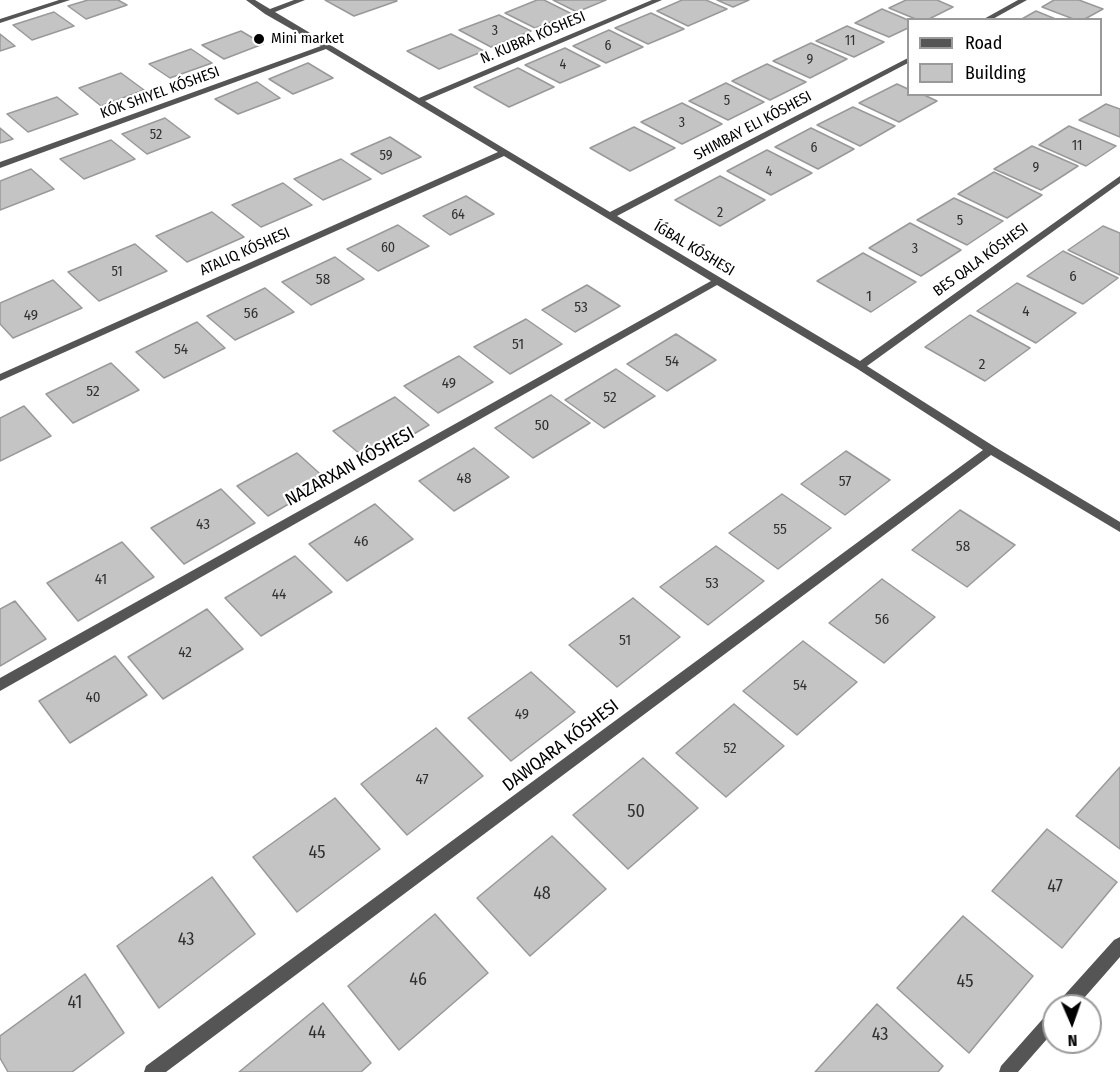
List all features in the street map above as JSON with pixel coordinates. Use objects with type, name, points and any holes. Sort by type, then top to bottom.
[{"type":"street","points":[[0,21],[66,0]]},
{"type":"street","name":"ÍǴBAL KÓSHESI","points":[[250,0],[860,366],[991,450],[1120,528]]},
{"type":"street","points":[[268,12],[301,0]]},
{"type":"street","name":"N. KUBRA KÓSHESI","points":[[418,101],[658,0]]},
{"type":"street","points":[[990,18],[1023,0]]},
{"type":"street","name":"KÓK SHIYEL KÓSHESI","points":[[0,165],[328,46]]},
{"type":"street","points":[[610,216],[907,61]]},
{"type":"street","points":[[0,378],[503,153]]},
{"type":"street","name":"BES QALA KÓSHESI","points":[[860,366],[1120,179]]},
{"type":"street","name":"NAZARXAN KÓSHESI","points":[[0,685],[717,280]]},
{"type":"street","name":"DAWQARA KÓSHESI","points":[[152,1072],[991,450]]},
{"type":"street","points":[[1077,994],[1120,945]]},
{"type":"street","points":[[1007,1072],[1042,1033]]},
{"type":"building","points":[[88,0],[118,0],[127,5],[86,19],[68,6]]},
{"type":"building","points":[[325,0],[395,0],[397,1],[354,16]]},
{"type":"building","points":[[537,0],[544,0],[572,14],[535,28],[505,13]]},
{"type":"building","points":[[553,0],[606,0],[577,12]]},
{"type":"building","points":[[682,0],[706,0],[727,9],[688,26],[657,11]]},
{"type":"building","points":[[717,0],[749,0],[733,7]]},
{"type":"building","points":[[906,0],[937,0],[953,7],[931,18],[913,18],[889,8]]},
{"type":"building","points":[[1054,0],[1079,0],[1103,9],[1087,18],[1071,18],[1042,7]]},
{"type":"building","points":[[882,9],[907,20],[907,28],[889,37],[855,23]]},
{"type":"building","points":[[1036,11],[1053,18],[1024,18]]},
{"type":"building","points":[[54,12],[74,26],[32,40],[13,25]]},
{"type":"building","points":[[651,13],[684,29],[648,44],[615,28]]},
{"type":"building","points":[[499,15],[531,31],[491,47],[459,30]]},
{"type":"building","points":[[847,26],[884,42],[854,57],[816,41]]},
{"type":"building","points":[[609,30],[643,47],[606,63],[573,46]]},
{"type":"building","points":[[241,31],[263,44],[224,59],[202,45]]},
{"type":"building","points":[[0,34],[15,46],[0,51]]},
{"type":"building","points":[[451,34],[484,51],[439,69],[407,51]]},
{"type":"building","points":[[811,43],[847,59],[810,78],[773,61]]},
{"type":"building","points":[[565,48],[600,66],[560,83],[525,65]]},
{"type":"building","points":[[191,49],[212,63],[170,78],[149,64]]},
{"type":"building","points":[[308,63],[333,78],[293,94],[269,79]]},
{"type":"building","points":[[767,64],[806,82],[770,100],[732,81]]},
{"type":"building","points":[[518,68],[554,87],[509,107],[474,87]]},
{"type":"building","points":[[121,73],[144,90],[101,106],[79,88]]},
{"type":"building","points":[[257,82],[280,98],[238,114],[215,99]]},
{"type":"building","points":[[726,83],[764,102],[728,120],[689,101]]},
{"type":"building","points":[[897,84],[907,89],[907,96],[926,96],[937,101],[899,122],[859,103]]},
{"type":"building","points":[[57,97],[78,114],[28,132],[7,114]]},
{"type":"building","points":[[682,103],[722,124],[682,144],[641,122]]},
{"type":"building","points":[[1106,104],[1120,109],[1120,137],[1079,120]]},
{"type":"building","points":[[853,107],[895,126],[860,146],[817,125]]},
{"type":"building","points":[[165,118],[190,137],[147,154],[122,134]]},
{"type":"building","points":[[1069,126],[1116,146],[1086,166],[1039,145]]},
{"type":"building","points":[[634,127],[675,148],[630,171],[590,148]]},
{"type":"building","points":[[0,128],[13,139],[0,143]]},
{"type":"building","points":[[811,128],[854,149],[818,169],[775,147]]},
{"type":"building","points":[[390,137],[421,157],[382,174],[351,154]]},
{"type":"building","points":[[111,140],[135,159],[84,179],[60,159]]},
{"type":"building","points":[[1032,146],[1078,166],[1041,190],[994,169]]},
{"type":"building","points":[[767,150],[812,173],[771,195],[727,171]]},
{"type":"building","points":[[341,159],[371,179],[323,200],[294,179]]},
{"type":"building","points":[[31,169],[54,189],[0,210],[0,181]]},
{"type":"building","points":[[994,172],[1042,195],[1007,218],[958,194]]},
{"type":"building","points":[[720,176],[765,200],[720,226],[675,200]]},
{"type":"building","points":[[283,183],[312,205],[261,227],[232,205]]},
{"type":"building","points":[[466,196],[494,214],[450,235],[423,216]]},
{"type":"building","points":[[954,198],[1003,221],[967,245],[917,220]]},
{"type":"building","points":[[212,212],[244,237],[187,262],[156,236]]},
{"type":"building","points":[[910,223],[961,250],[921,276],[869,248]]},
{"type":"building","points":[[398,225],[429,246],[378,271],[347,249]]},
{"type":"building","points":[[1103,226],[1120,233],[1120,275],[1068,250]]},
{"type":"building","points":[[135,244],[167,271],[99,301],[68,272]]},
{"type":"building","points":[[1063,251],[1118,278],[1083,304],[1027,276]]},
{"type":"building","points":[[863,253],[916,282],[871,312],[817,281]]},
{"type":"building","points":[[335,257],[364,279],[311,305],[282,282]]},
{"type":"building","points":[[53,280],[82,308],[13,338],[0,324],[0,303]]},
{"type":"building","points":[[1017,283],[1076,313],[1036,343],[977,311]]},
{"type":"building","points":[[587,285],[620,306],[575,332],[542,310]]},
{"type":"building","points":[[265,288],[294,312],[235,340],[207,316]]},
{"type":"building","points":[[970,315],[1030,348],[985,381],[925,347]]},
{"type":"building","points":[[526,319],[562,344],[510,374],[474,347]]},
{"type":"building","points":[[197,322],[225,348],[164,378],[136,352]]},
{"type":"building","points":[[676,334],[716,360],[667,391],[627,364]]},
{"type":"building","points":[[459,356],[493,382],[438,413],[404,386]]},
{"type":"building","points":[[111,363],[139,390],[73,423],[46,394]]},
{"type":"building","points":[[616,369],[655,396],[604,428],[565,400]]},
{"type":"building","points":[[551,395],[590,423],[533,458],[495,428]]},
{"type":"building","points":[[395,397],[429,425],[368,461],[333,431]]},
{"type":"building","points":[[24,406],[51,436],[0,461],[0,418]]},
{"type":"building","points":[[474,448],[509,477],[454,511],[419,481]]},
{"type":"building","points":[[846,451],[890,480],[845,515],[801,484]]},
{"type":"building","points":[[297,453],[328,481],[268,516],[237,486]]},
{"type":"building","points":[[221,489],[255,523],[184,564],[151,528]]},
{"type":"building","points":[[782,494],[831,528],[778,569],[729,533]]},
{"type":"building","points":[[375,504],[413,539],[347,581],[309,544]]},
{"type":"building","points":[[960,510],[1015,545],[967,587],[912,550]]},
{"type":"building","points":[[122,542],[154,577],[78,621],[47,583]]},
{"type":"building","points":[[716,546],[764,581],[708,625],[660,587]]},
{"type":"building","points":[[295,556],[332,592],[261,636],[225,598]]},
{"type":"building","points":[[882,579],[935,617],[884,663],[829,623]]},
{"type":"building","points":[[633,598],[680,637],[617,687],[569,645]]},
{"type":"building","points":[[15,601],[46,639],[0,666],[0,609]]},
{"type":"building","points":[[207,609],[243,649],[163,699],[128,657]]},
{"type":"building","points":[[803,641],[857,682],[797,735],[743,691]]},
{"type":"building","points":[[115,656],[147,695],[70,743],[39,701]]},
{"type":"building","points":[[531,672],[575,712],[511,761],[468,718]]},
{"type":"building","points":[[734,704],[784,746],[726,797],[676,753]]},
{"type":"building","points":[[436,728],[483,776],[407,835],[361,784]]},
{"type":"building","points":[[643,758],[698,808],[628,869],[573,815]]},
{"type":"building","points":[[1120,767],[1120,849],[1076,816]]},
{"type":"building","points":[[335,798],[380,849],[297,912],[253,857]]},
{"type":"building","points":[[1047,829],[1117,882],[1062,948],[992,891]]},
{"type":"building","points":[[552,836],[606,889],[530,956],[477,898]]},
{"type":"building","points":[[212,877],[255,934],[159,1008],[117,946]]},
{"type":"building","points":[[435,914],[488,973],[399,1050],[348,986]]},
{"type":"building","points":[[963,916],[1033,976],[969,1053],[897,988]]},
{"type":"building","points":[[85,974],[124,1033],[72,1072],[8,1072],[0,1058],[0,1036]]},
{"type":"building","points":[[323,1003],[371,1063],[361,1072],[239,1072]]},
{"type":"building","points":[[877,1004],[943,1066],[938,1072],[815,1072]]},
{"type":"place","name":"Mini market","points":[[259,39]]}]
